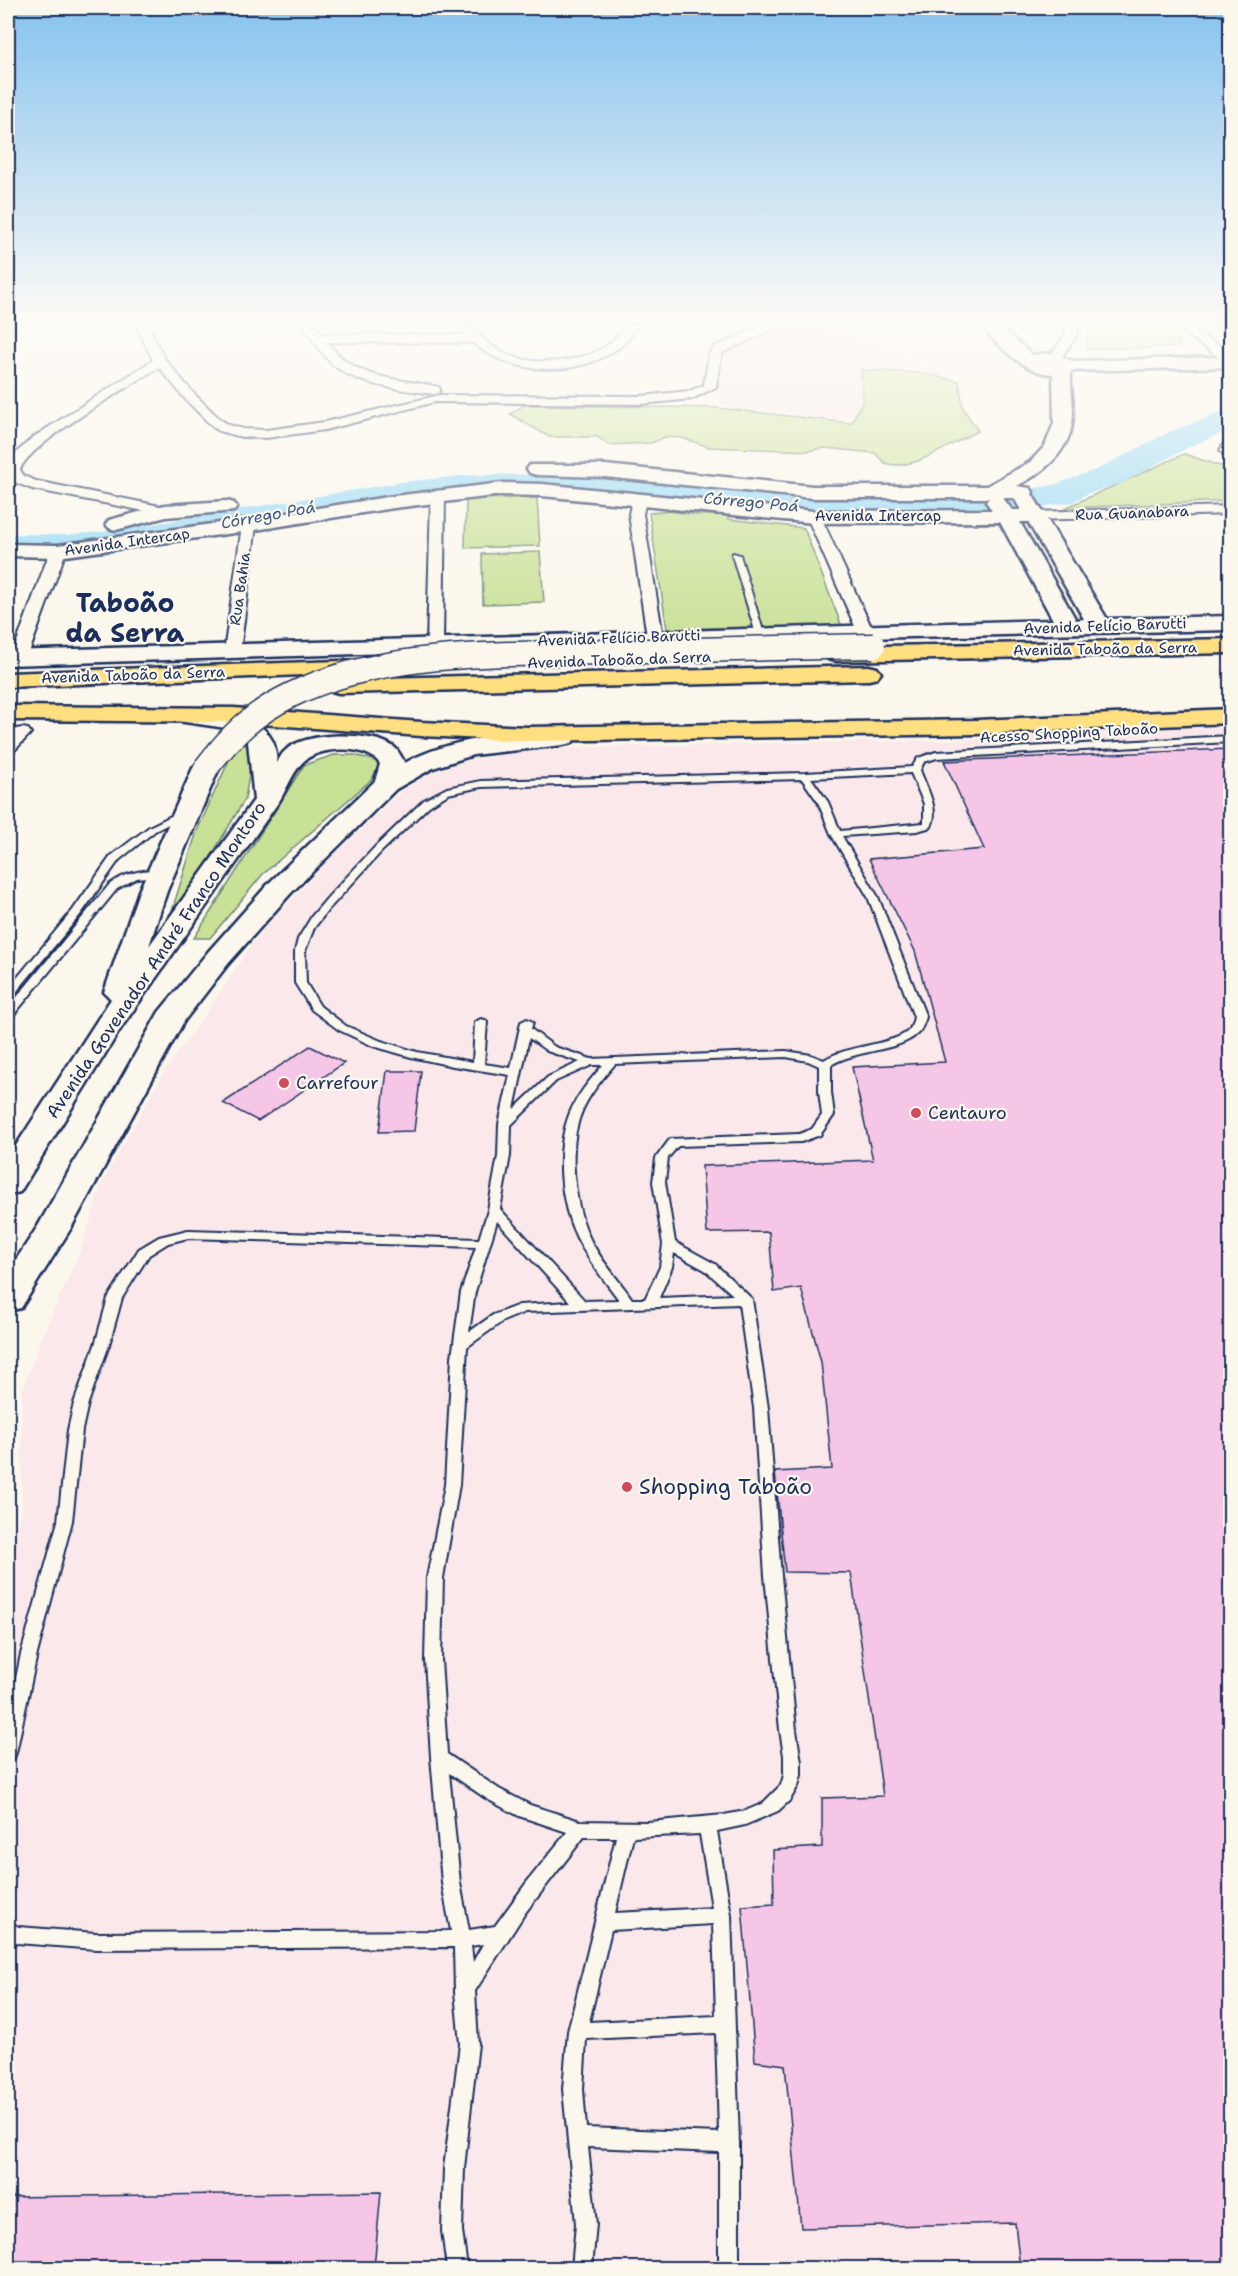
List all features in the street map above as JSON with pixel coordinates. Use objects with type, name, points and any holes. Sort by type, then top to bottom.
[{"type":"highway","name":"Avenida Taboão da Serra","points":[[8,680],[595,660],[1230,646]]},
{"type":"highway","points":[[11,660],[114,662],[260,671]]},
{"type":"highway","name":"Avenida Taboão da Serra","points":[[8,697],[1230,664]]},
{"type":"highway","points":[[1095,722],[1230,702]]},
{"type":"highway","points":[[8,713],[234,715],[487,733],[625,734],[976,727],[1230,716]]},
{"type":"main road","points":[[1060,431],[1056,446],[999,505],[1068,626]]},
{"type":"main road","name":"Avenida Intercap","points":[[518,469],[591,471],[814,492],[926,495],[999,505],[1025,501]]},
{"type":"main road","points":[[1031,472],[1025,501],[1100,625]]},
{"type":"main road","name":"Avenida Intercap","points":[[8,550],[58,551],[438,497],[512,489],[814,517],[999,505],[1025,501]]},
{"type":"main road","points":[[122,503],[225,507]]},
{"type":"main road","name":"Avenida Intercap","points":[[63,530],[130,522],[165,511],[246,504]]},
{"type":"main road","points":[[1044,585],[1062,588],[1076,584]]},
{"type":"main road","name":"Avenida Felício Barutti","points":[[11,660],[760,634],[869,638],[1068,626],[1230,623]]},
{"type":"main road","points":[[106,1028],[161,873],[206,768],[226,739],[257,715],[282,700],[339,677],[387,665],[427,659],[869,638]]},
{"type":"main road","name":"Avenida Govenador André Franco Montoro","points":[[8,1184],[106,1028],[267,800],[261,741],[250,730],[205,718],[180,715]]},
{"type":"main road","points":[[8,1299],[54,1228],[170,1018],[218,958],[281,887],[387,784],[424,763],[469,748],[519,741],[625,734]]},
{"type":"main road","points":[[267,800],[294,756],[321,745],[346,743],[366,745],[386,753],[393,764],[387,784]]},
{"type":"street","points":[[52,431],[20,456],[14,470],[18,479],[32,485],[165,511]]},
{"type":"street","points":[[239,431],[255,434],[286,431]]},
{"type":"street","points":[[1230,444],[1227,450],[1230,454]]},
{"type":"street","points":[[435,644],[438,497]]},
{"type":"street","points":[[639,500],[636,514],[655,637]]},
{"type":"street","name":"Rua Guanabara","points":[[1025,501],[1224,510]]},
{"type":"street","points":[[101,527],[118,517],[124,509],[122,503]]},
{"type":"street","points":[[1224,510],[1230,526]]},
{"type":"street","points":[[814,517],[869,638]]},
{"type":"street","name":"Rua Bahia","points":[[232,652],[249,525]]},
{"type":"street","points":[[11,660],[58,551]]},
{"type":"street","points":[[8,747],[22,732]]},
{"type":"lane","points":[[735,555],[760,634]]},
{"type":"lane","name":"Acesso Shopping Taboão","points":[[915,770],[921,760],[936,755],[1230,739]]},
{"type":"lane","points":[[515,1072],[413,1054],[376,1043],[335,1024],[307,1000],[299,970],[300,951],[317,917],[380,846],[432,798],[453,789],[481,784],[805,776],[915,770],[930,814],[928,825],[917,828],[837,834]]},
{"type":"lane","points":[[805,776],[823,802],[837,834],[873,897],[920,1017],[912,1034],[903,1039],[833,1057],[825,1064]]},
{"type":"lane","points":[[8,995],[77,912],[115,858],[152,829],[187,811]]},
{"type":"lane","points":[[8,1015],[121,880],[134,875],[161,873]]},
{"type":"lane","points":[[478,1067],[482,1022]]},
{"type":"lane","points":[[457,2268],[452,2231],[454,2168],[469,2044],[462,1939],[451,1883],[439,1757],[433,1660],[435,1578],[452,1485],[461,1346],[468,1292],[494,1210],[504,1156],[505,1124],[526,1026],[551,1048],[590,1062]]},
{"type":"lane","points":[[505,1124],[552,1079],[590,1062],[786,1054],[811,1058],[825,1064]]},
{"type":"lane","points":[[613,1060],[574,1116],[568,1142],[572,1201],[582,1235],[629,1304]]},
{"type":"lane","points":[[650,1303],[666,1267],[669,1244],[659,1182],[662,1158],[674,1142],[801,1138],[816,1132],[828,1114],[825,1064]]},
{"type":"lane","points":[[494,1210],[583,1307]]},
{"type":"lane","points":[[8,1754],[29,1654],[65,1521],[75,1430],[81,1403],[102,1345],[115,1298],[144,1252],[164,1240],[188,1234],[484,1243]]},
{"type":"lane","points":[[439,1757],[494,1794],[525,1811],[580,1829],[626,1831],[738,1820],[766,1810],[782,1797],[792,1780],[792,1750],[788,1730],[773,1576],[761,1408],[745,1299],[710,1267],[669,1244]]},
{"type":"lane","points":[[461,1346],[485,1326],[524,1308],[745,1299]]},
{"type":"lane","points":[[707,1824],[722,1915],[729,2143],[729,2260],[726,2268]]},
{"type":"lane","points":[[464,1992],[499,1934],[559,1853],[580,1829]]},
{"type":"lane","points":[[582,2268],[586,2224],[573,2089],[577,2031],[626,1831]]},
{"type":"lane","points":[[604,1922],[722,1915]]},
{"type":"lane","points":[[8,1930],[17,1935],[96,1941],[462,1939],[499,1934]]},
{"type":"lane","points":[[577,2031],[724,2024]]},
{"type":"lane","points":[[578,2137],[729,2143]]},
{"type":"shaded area","name":"Shopping Taboão","points":[[1230,726],[1230,2268],[8,2268],[8,1554],[22,1509],[22,1392],[40,1342],[84,1242],[102,1183],[162,1075],[257,937],[324,864],[405,788],[433,772],[466,761],[508,753],[587,747],[954,740]]},
{"type":"green space","points":[[539,431],[978,431],[920,460],[896,465],[885,463],[875,453],[824,448],[808,451],[709,447],[682,438],[665,437],[651,443],[608,445],[598,437],[549,437]]},
{"type":"green space","points":[[1184,454],[1230,469],[1230,501],[1065,508]]},
{"type":"green space","points":[[537,498],[540,546],[465,548],[466,499]]},
{"type":"green space","points":[[668,511],[697,515],[727,515],[728,519],[804,528],[842,627],[667,629],[649,513]]},
{"type":"green space","points":[[540,552],[544,602],[483,604],[482,554]]},
{"type":"green space","points":[[244,742],[249,750],[250,769],[245,799],[164,936],[197,831],[235,747]]},
{"type":"green space","points":[[334,755],[354,755],[381,762],[371,780],[263,874],[210,938],[194,938],[304,765]]},
{"type":"building","name":"Shopping Taboão","points":[[1230,749],[1230,2268],[1020,2268],[1015,2223],[801,2228],[785,2065],[755,2061],[742,1906],[774,1904],[773,1850],[822,1847],[822,1798],[883,1796],[851,1573],[785,1572],[775,1472],[832,1469],[821,1362],[801,1288],[774,1292],[769,1232],[707,1233],[702,1166],[873,1160],[852,1067],[945,1062],[915,951],[869,859],[984,849],[944,761]]},
{"type":"building","name":"Carrefour","points":[[310,1046],[344,1063],[258,1121],[223,1103]]},
{"type":"building","points":[[387,1071],[421,1071],[414,1131],[379,1132]]},
{"type":"building","points":[[381,2192],[374,2268],[8,2268],[8,2197]]},
{"type":"waterway","name":"Córrego Poá","points":[[8,545],[68,546],[112,542],[402,492],[471,485],[581,484],[787,507],[902,510],[971,508],[1061,495],[1075,487],[1110,476],[1199,431]]},
{"type":"place","name":"Carrefour","points":[[284,1083]]},
{"type":"place","name":"Centauro","points":[[916,1113]]},
{"type":"place","name":"Shopping Taboão","points":[[627,1487]]},
{"type":"district","name":"Taboão da Serra","points":[[125,617]]}]
